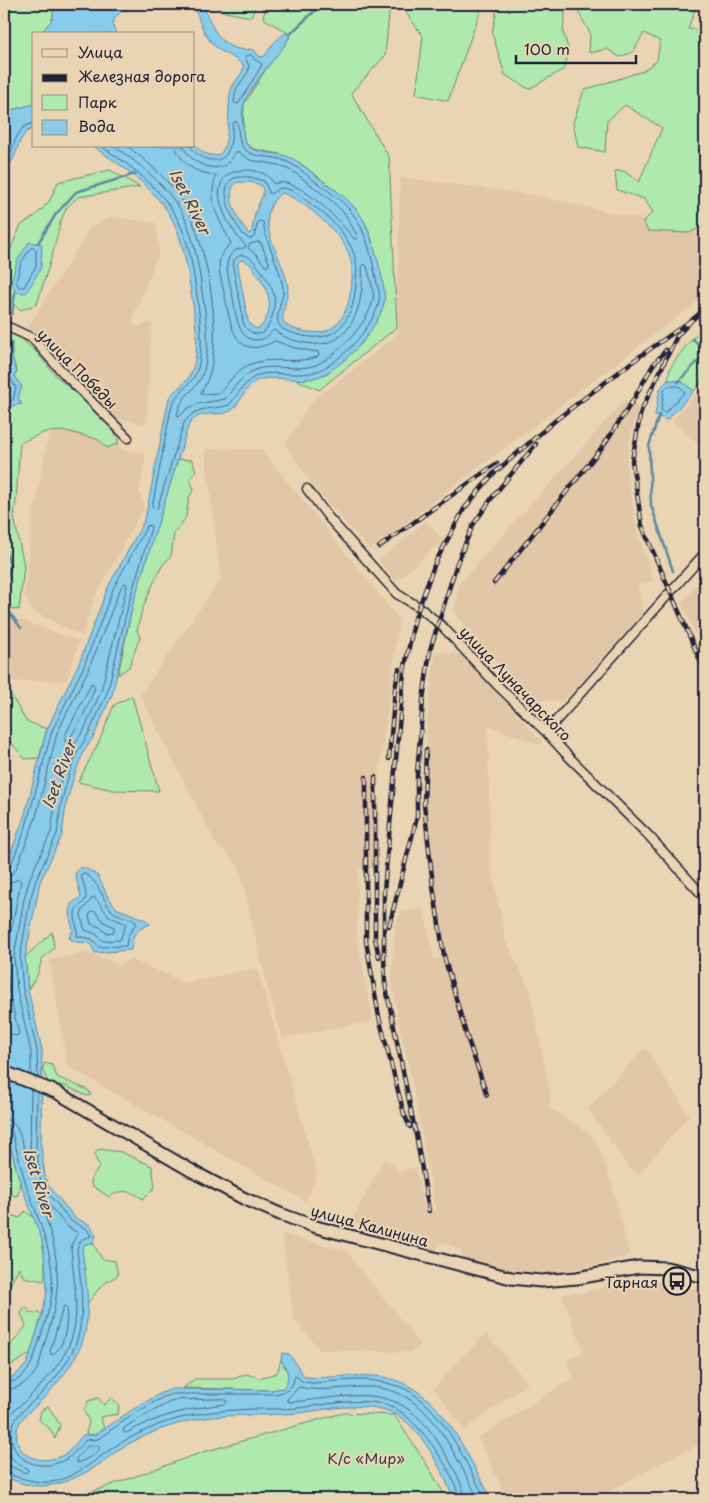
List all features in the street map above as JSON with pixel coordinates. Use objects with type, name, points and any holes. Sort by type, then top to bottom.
[{"type":"main road","name":"улица Калинина","points":[[4,1072],[56,1092],[86,1108],[132,1138],[244,1198],[316,1227],[511,1278],[541,1281],[577,1278],[639,1267],[667,1268],[705,1276]]},
{"type":"street","name":"улица Победы","points":[[4,325],[32,338],[66,376],[128,438]]},
{"type":"street","name":"улица Луначарского","points":[[307,488],[329,518],[397,594],[419,607],[442,626],[497,685],[649,836],[705,898]]},
{"type":"street","points":[[546,732],[705,553]]},
{"type":"shaded area","points":[[400,177],[532,195],[705,233],[705,296],[370,550],[314,487],[285,445],[310,403],[397,335]]},
{"type":"shaded area","points":[[110,217],[156,223],[159,252],[132,320],[135,326],[152,323],[146,425],[117,418],[28,327],[90,228]]},
{"type":"shaded area","points":[[705,383],[705,449],[672,421]]},
{"type":"shaded area","points":[[625,400],[639,406],[631,433],[626,466],[637,531],[652,581],[638,585],[643,614],[563,701],[538,700],[497,663],[454,613],[459,584]]},
{"type":"shaded area","points":[[86,406],[122,450],[146,454],[139,492],[144,507],[96,595],[82,636],[31,610],[25,594],[32,519],[49,436]]},
{"type":"shaded area","points":[[205,449],[261,449],[399,619],[379,774],[379,868],[358,869],[357,937],[373,1021],[283,1038],[269,994],[239,867],[225,851],[217,846],[140,695],[221,579]]},
{"type":"shaded area","points":[[426,521],[443,540],[396,581],[379,561]]},
{"type":"shaded area","points":[[705,576],[705,652],[681,603]]},
{"type":"shaded area","points":[[4,617],[23,621],[79,641],[67,680],[4,682]]},
{"type":"shaded area","points":[[435,652],[465,655],[542,742],[540,745],[488,725],[490,862],[506,941],[530,990],[550,1094],[550,1108],[589,1134],[598,1144],[612,1185],[629,1254],[623,1258],[574,1270],[544,1273],[500,1269],[468,1263],[462,1257],[460,1249],[440,1242],[436,1252],[404,1245],[351,1221],[384,1159],[394,1164],[398,1172],[415,1167],[425,1211],[436,1211],[409,1065],[399,1026],[392,980],[395,926],[401,911],[424,909],[434,960],[444,956],[433,886],[424,804],[427,722]]},
{"type":"shaded area","points":[[86,952],[119,965],[130,959],[186,983],[257,968],[317,1174],[306,1201],[67,1066],[50,960]]},
{"type":"shaded area","points":[[645,1048],[689,1116],[638,1175],[628,1167],[588,1108]]},
{"type":"shaded area","points":[[282,1234],[346,1251],[420,1344],[411,1352],[320,1350],[294,1319]]},
{"type":"shaded area","points":[[650,1281],[705,1291],[705,1442],[659,1463],[596,1499],[507,1499],[478,1438],[574,1377],[567,1360],[584,1352],[562,1295],[574,1292],[578,1294],[609,1286]]},
{"type":"shaded area","points":[[486,1334],[528,1383],[464,1430],[434,1388]]},
{"type":"green space","points":[[4,4],[52,4],[53,18],[51,21],[42,32],[32,32],[32,105],[4,112]]},
{"type":"green space","points":[[213,4],[390,4],[385,56],[351,93],[389,157],[397,327],[319,390],[297,380],[326,374],[362,343],[379,316],[384,292],[373,243],[366,224],[354,207],[339,193],[300,163],[280,154],[254,149],[246,144],[243,134],[244,104],[266,69],[290,37],[288,33],[263,18],[265,10],[256,5],[251,17],[225,12]]},
{"type":"green space","points":[[405,4],[483,4],[448,101],[416,94],[423,36],[404,10]]},
{"type":"green space","points":[[498,4],[566,4],[563,32],[569,51],[564,69],[529,89],[505,75],[492,33]]},
{"type":"green space","points":[[581,4],[705,4],[696,7],[688,29],[705,31],[705,225],[689,233],[648,231],[643,222],[653,212],[644,199],[617,190],[615,171],[624,171],[639,182],[662,128],[625,105],[607,121],[605,152],[578,147],[573,123],[584,90],[643,71],[657,61],[660,41],[644,33],[633,52],[620,57],[607,49],[589,53],[590,33],[577,10]]},
{"type":"green space","points":[[110,170],[140,187],[78,197],[67,207],[60,223],[37,304],[21,310],[5,298],[4,264],[21,225],[35,216],[49,202],[58,182]]},
{"type":"green space","points":[[705,326],[705,378],[694,391],[681,381],[668,380],[669,372],[683,350]]},
{"type":"green space","points":[[4,331],[20,337],[38,354],[56,376],[110,423],[119,443],[107,448],[97,439],[66,431],[45,432],[20,443],[14,517],[24,566],[19,610],[4,607],[4,414],[9,413],[10,406],[18,398],[14,375],[17,372],[12,358],[11,344],[4,356]]},
{"type":"green space","points":[[178,459],[192,460],[196,471],[190,479],[194,490],[189,497],[186,517],[174,534],[171,556],[162,566],[142,610],[137,631],[140,637],[129,667],[118,675],[133,603]]},
{"type":"green space","points":[[4,683],[26,721],[47,729],[39,758],[25,759],[4,734]]},
{"type":"green space","points":[[132,696],[159,791],[113,790],[78,782],[99,742],[114,705]]},
{"type":"green space","points":[[52,932],[54,948],[42,959],[37,976],[28,989],[25,957]]},
{"type":"green space","points":[[45,1063],[52,1065],[57,1077],[88,1090],[91,1095],[87,1096],[66,1086],[49,1083],[42,1070]]},
{"type":"green space","points":[[4,1124],[20,1182],[18,1195],[14,1196],[4,1192]]},
{"type":"green space","points":[[99,1149],[121,1152],[152,1166],[155,1187],[143,1199],[126,1192],[109,1197],[91,1185],[92,1176],[100,1167],[94,1155]]},
{"type":"green space","points":[[25,1211],[34,1218],[40,1231],[45,1258],[44,1281],[23,1277],[19,1267],[4,1297],[4,1217],[11,1215],[20,1218]]},
{"type":"green space","points":[[93,1243],[102,1259],[115,1261],[118,1275],[102,1285],[86,1305],[82,1249],[85,1244]]},
{"type":"green space","points":[[26,1307],[30,1313],[39,1312],[42,1315],[30,1354],[8,1367],[4,1364],[6,1353],[26,1326],[21,1313]]},
{"type":"green space","points":[[281,1360],[287,1370],[288,1377],[284,1388],[272,1390],[183,1388],[195,1379],[233,1379],[246,1374],[259,1378],[277,1373]]},
{"type":"green space","points":[[98,1398],[104,1405],[111,1398],[119,1404],[118,1414],[100,1417],[104,1428],[95,1435],[86,1434],[89,1421],[84,1411],[88,1401]]},
{"type":"green space","points":[[48,1406],[60,1425],[55,1439],[50,1429],[39,1420],[41,1411]]},
{"type":"green space","name":"К/с «Мир»","points":[[343,1413],[394,1415],[447,1499],[72,1499],[203,1452]]},
{"type":"water","points":[[52,4],[138,4],[118,14],[114,22],[115,32],[42,32],[53,18]]},
{"type":"water","name":"Iset River","points":[[193,4],[203,4],[210,22],[226,43],[242,49],[253,49],[260,57],[265,56],[282,35],[290,34],[244,103],[242,117],[245,142],[254,150],[284,155],[296,161],[339,193],[353,206],[368,230],[382,277],[384,303],[374,325],[357,348],[325,374],[307,379],[261,379],[248,388],[233,409],[228,412],[205,414],[194,419],[189,424],[133,603],[112,695],[94,736],[83,753],[74,776],[66,805],[62,835],[40,882],[25,957],[28,989],[42,1050],[41,1146],[45,1177],[48,1185],[75,1218],[90,1225],[96,1235],[93,1243],[85,1244],[82,1249],[86,1284],[87,1321],[82,1343],[75,1358],[60,1380],[27,1413],[18,1425],[17,1440],[25,1453],[40,1460],[48,1460],[68,1452],[83,1435],[95,1435],[132,1410],[161,1393],[172,1389],[272,1390],[283,1388],[288,1377],[287,1370],[281,1360],[282,1353],[289,1354],[305,1377],[374,1376],[397,1381],[416,1390],[433,1404],[447,1421],[492,1499],[454,1499],[436,1461],[420,1436],[400,1417],[388,1411],[365,1407],[199,1419],[169,1426],[145,1436],[123,1447],[99,1465],[62,1483],[39,1486],[27,1485],[4,1475],[4,1379],[13,1377],[27,1364],[42,1315],[47,1291],[42,1240],[20,1182],[4,1124],[9,1062],[4,1044],[4,872],[25,814],[47,729],[79,663],[108,587],[141,527],[146,514],[169,398],[189,377],[196,357],[197,339],[187,267],[183,248],[171,217],[163,204],[141,182],[117,162],[95,148],[195,148],[195,145],[204,153],[216,156],[220,154],[226,143],[231,90],[244,67],[239,61],[213,44],[205,34]],"holes":[[[238,182],[250,182],[261,185],[263,194],[255,213],[252,231],[249,234],[237,216],[231,193],[233,186]],[[282,193],[301,203],[322,219],[340,239],[350,257],[352,282],[349,301],[338,323],[324,331],[300,331],[289,327],[283,321],[288,287],[273,245],[268,224],[268,213],[272,204],[276,197]],[[241,260],[250,264],[261,279],[269,300],[268,314],[260,328],[253,327],[248,321],[238,267],[238,263]]]},
{"type":"water","points":[[32,105],[32,129],[22,137],[10,163],[4,161],[4,112]]},
{"type":"water","points":[[29,242],[42,244],[41,268],[26,293],[15,292],[11,283],[17,261]]},
{"type":"water","points":[[12,342],[12,358],[17,372],[14,375],[22,387],[18,398],[22,404],[10,406],[9,413],[4,414],[4,356]]},
{"type":"water","points":[[668,380],[681,381],[694,391],[667,420],[655,415],[660,389]]},
{"type":"water","points":[[80,867],[98,876],[116,908],[146,920],[150,924],[135,934],[131,950],[95,953],[90,943],[76,942],[69,938],[73,930],[70,917],[71,904],[81,897],[75,874]]},
{"type":"waterway","points":[[289,35],[322,4]]},
{"type":"waterway","points":[[38,243],[56,214],[76,192],[135,174]]},
{"type":"waterway","points":[[12,314],[15,292]]},
{"type":"waterway","points":[[693,339],[705,353]]},
{"type":"waterway","points":[[678,382],[705,354]]},
{"type":"waterway","points":[[659,415],[649,446],[651,505],[673,571]]},
{"type":"waterway","points":[[4,438],[10,495],[4,510]]},
{"type":"waterway","points":[[4,547],[10,565],[4,597]]},
{"type":"waterway","points":[[4,605],[21,628]]},
{"type":"railway","points":[[705,309],[677,336],[641,411],[632,461],[642,526],[705,672]]},
{"type":"railway","points":[[429,1211],[417,1140],[385,983],[384,955],[384,891],[404,671],[415,618],[435,563],[464,509],[493,474],[557,419],[636,359],[693,319]]},
{"type":"railway","points":[[494,583],[603,446],[632,402],[653,365],[666,350]]},
{"type":"railway","points":[[389,926],[417,817],[417,774],[423,700],[430,650],[457,563],[473,525],[494,495],[536,444]]},
{"type":"railway","points":[[379,547],[497,463]]},
{"type":"railway","points":[[389,759],[395,688],[399,669]]},
{"type":"railway","points":[[426,750],[424,804],[433,886],[444,956],[466,1034],[487,1095]]},
{"type":"railway","points":[[366,777],[366,941],[379,1017],[404,1114],[410,1127]]},
{"type":"railway","points":[[375,777],[375,938],[379,957]]},
{"type":"place","name":"Тарная","points":[[677,1281]]}]
